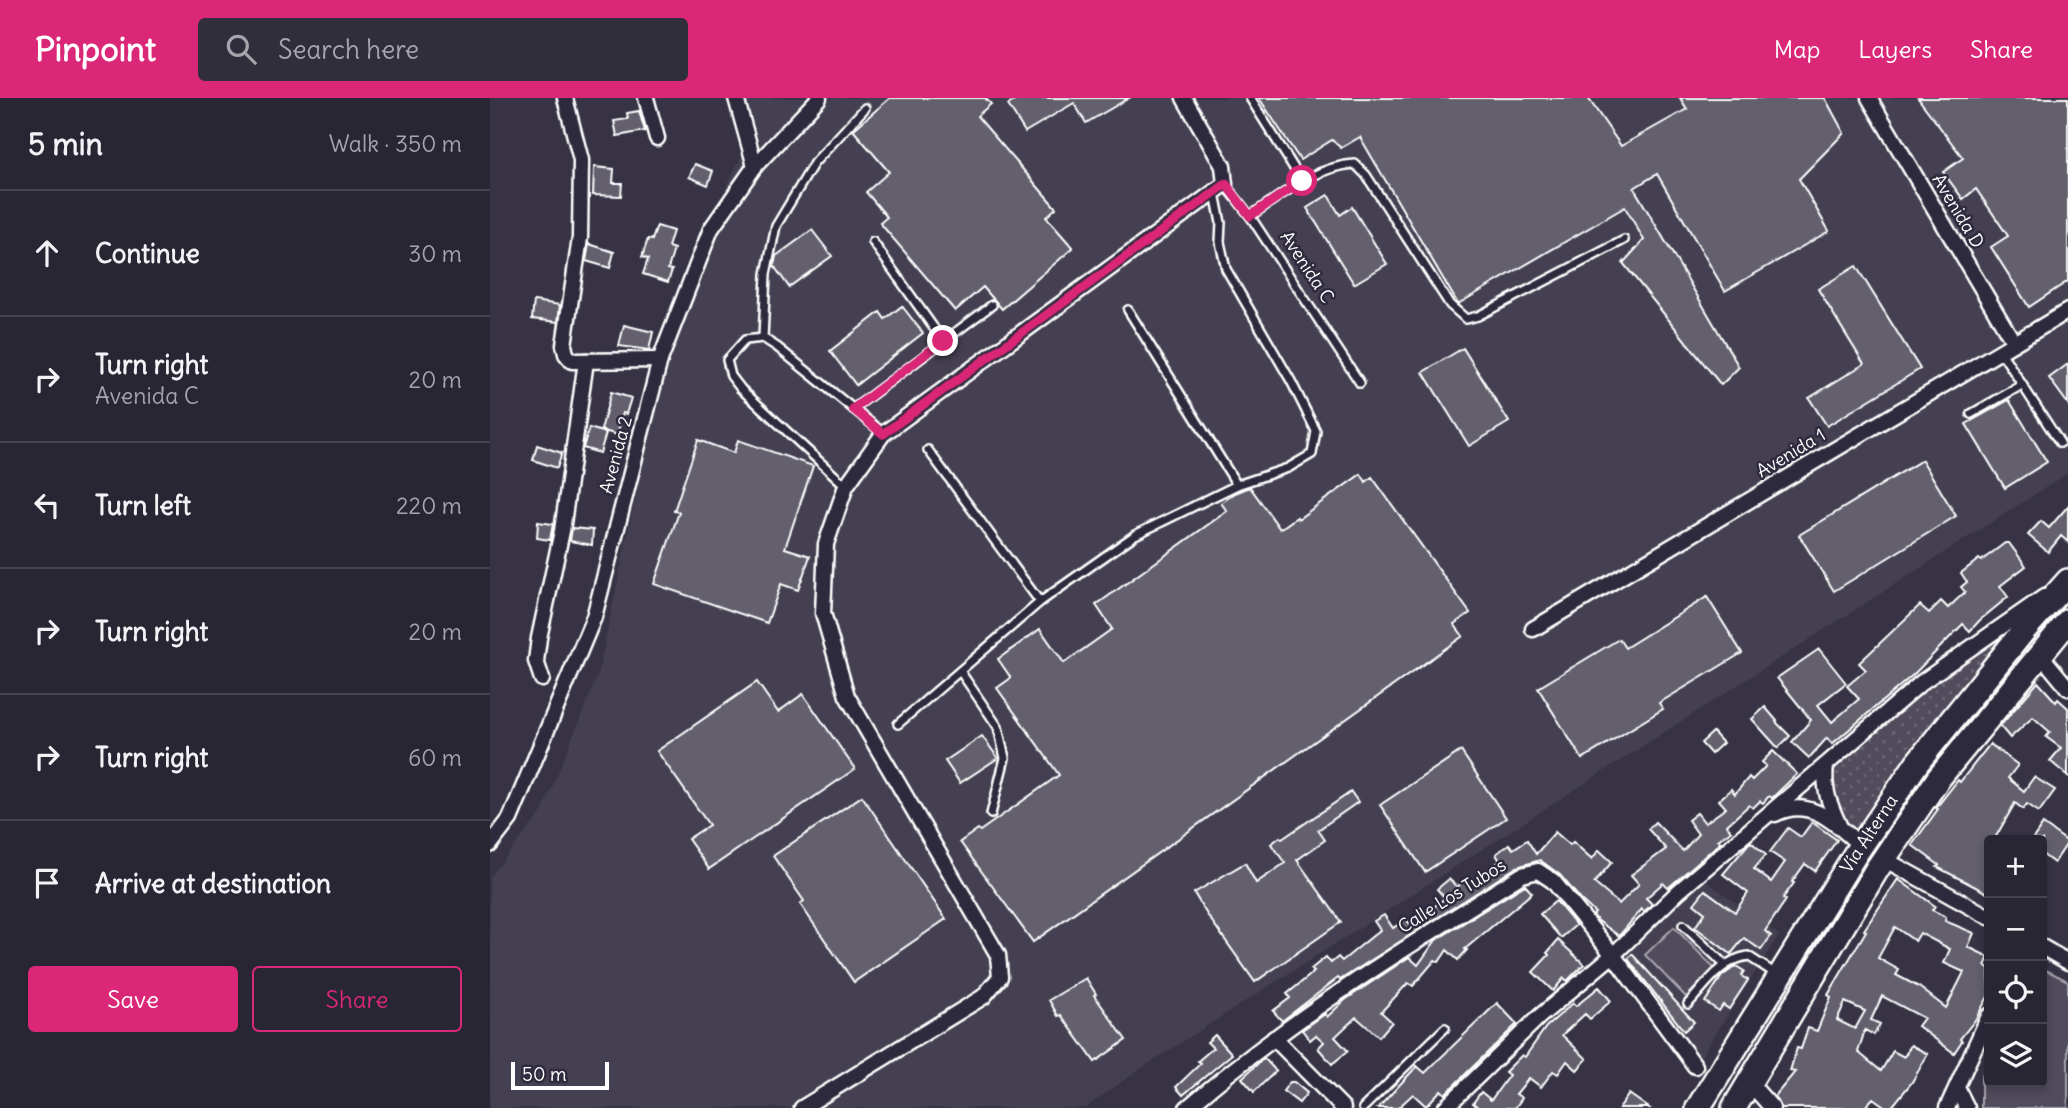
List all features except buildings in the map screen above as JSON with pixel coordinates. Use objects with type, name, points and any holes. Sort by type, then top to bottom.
[{"type":"highway","name":"Vía Alterna","points":[[1698,1108],[1861,846],[1917,763],[2068,580]]},
{"type":"highway","name":"Vía Alterna","points":[[1734,1108],[1884,859],[1938,779],[2068,621]]},
{"type":"street","points":[[565,98],[581,160],[580,238],[564,345],[566,354],[572,361],[660,360]]},
{"type":"street","points":[[646,98],[657,138]]},
{"type":"street","points":[[736,98],[755,166]]},
{"type":"street","name":"Avenida 2","points":[[490,845],[510,819],[594,617],[660,360],[710,229],[755,166],[819,98]]},
{"type":"street","name":"Avenida C","points":[[1184,98],[1223,166],[1220,189]]},
{"type":"street","name":"Avenida D","points":[[1869,98],[2014,343]]},
{"type":"street","points":[[802,1108],[983,997],[1000,976],[998,955],[847,696],[823,613],[826,544],[846,486],[883,434],[1220,189]]},
{"type":"street","name":"Avenida 1","points":[[1533,629],[2068,311]]},
{"type":"street","points":[[542,679],[536,661],[539,638],[562,531],[586,361]]},
{"type":"street","points":[[1445,1108],[1539,1017],[1613,956],[1679,891],[1922,682],[2068,580]]},
{"type":"street","points":[[2040,653],[2068,688]]},
{"type":"street","points":[[1826,765],[1824,782],[1828,801],[1839,827]]},
{"type":"street","points":[[1758,823],[1787,807],[1807,808],[1824,816],[1861,846]]},
{"type":"street","points":[[1884,859],[1984,914]]},
{"type":"street","name":"Calle Los Tubos","points":[[1187,1108],[1274,1038],[1395,953],[1522,875],[1538,871],[1553,881],[1695,1066]]},
{"type":"street","points":[[2047,950],[2068,962]]},
{"type":"street","points":[[1947,1108],[1985,1024]]},
{"type":"street","points":[[1274,1038],[1343,1108]]},
{"type":"street","points":[[1749,1083],[1772,1108]]},
{"type":"street","points":[[1957,1088],[1967,1108]]},
{"type":"lane","points":[[1250,98],[1302,181]]},
{"type":"lane","points":[[763,338],[766,274],[776,226],[814,163],[864,108]]},
{"type":"lane","points":[[1250,216],[1302,181],[1338,165],[1355,164],[1366,175],[1450,305],[1466,319],[1478,316],[1624,240]]},
{"type":"lane","name":"Avenida C","points":[[1220,189],[1250,216],[1360,383]]},
{"type":"lane","points":[[898,724],[1040,602],[1135,535],[1237,485],[1288,468],[1312,454],[1316,431],[1291,381],[1226,269],[1220,242],[1220,189]]},
{"type":"lane","points":[[873,242],[943,341]]},
{"type":"lane","points":[[853,409],[992,304]]},
{"type":"lane","points":[[1128,310],[1237,485]]},
{"type":"lane","points":[[846,486],[741,389],[731,376],[727,360],[745,340],[763,338],[883,434]]},
{"type":"lane","points":[[2000,351],[2060,443]]},
{"type":"lane","points":[[1971,415],[2022,385]]},
{"type":"lane","points":[[928,450],[1040,602]]},
{"type":"lane","points":[[960,671],[998,727],[1005,758],[991,814]]},
{"type":"lane","points":[[1683,925],[1724,964]]},
{"type":"lane","points":[[1688,1004],[1724,964],[1734,958],[1748,956],[1780,976]]},
{"type":"lane","points":[[1363,1108],[1445,1028]]},
{"type":"shaded area","points":[[742,98],[2068,98],[2068,473],[1140,1069],[1085,1108],[490,1108],[490,877],[542,812],[598,675],[671,328],[718,205],[752,134]]},
{"type":"shaded area","points":[[2014,630],[1926,732],[1855,834],[1837,803],[1831,768],[1905,703],[1941,676]]},
{"type":"shaded area","points":[[1705,880],[1779,935],[1700,1058],[1617,963]]},
{"type":"shaded area","points":[[1674,927],[1715,969],[1686,997],[1645,955]]},
{"type":"shaded area","points":[[2047,970],[2068,981],[2068,1108],[1981,1108],[1981,1078],[1984,1072],[1984,1087],[2047,1087]]},
{"type":"route","points":[[943,341],[853,409],[883,434],[1226,184],[1250,216],[1302,181]]}]
